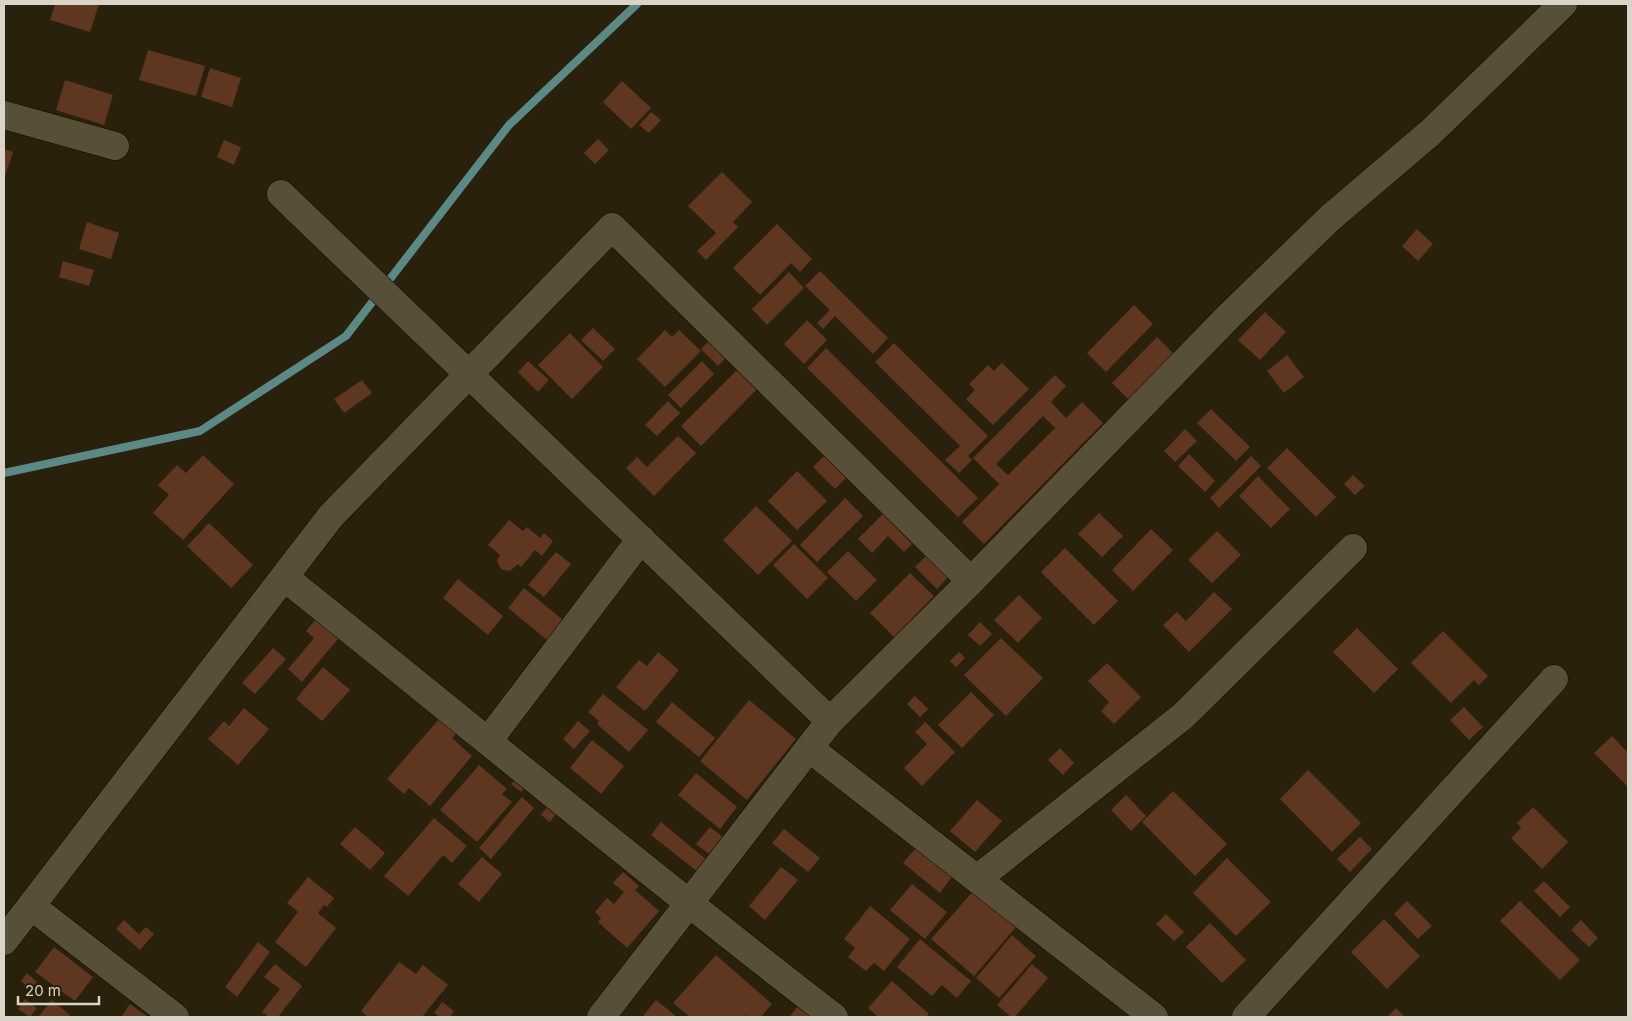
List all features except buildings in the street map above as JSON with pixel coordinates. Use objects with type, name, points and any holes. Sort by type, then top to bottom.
[{"type":"street","points":[[601,1017],[830,721],[971,581],[1229,316],[1330,218],[1431,132],[1563,4]]},
{"type":"street","points":[[4,114],[114,146]]},
{"type":"street","points":[[282,194],[830,721]]},
{"type":"street","points":[[4,941],[331,516],[612,227],[971,581]]},
{"type":"street","points":[[488,741],[641,539]]},
{"type":"street","points":[[977,880],[1183,716],[1353,548]]},
{"type":"street","points":[[284,577],[688,904],[834,1017]]},
{"type":"street","points":[[1246,1017],[1554,679]]},
{"type":"street","points":[[809,748],[1154,1017]]},
{"type":"street","points":[[31,906],[175,1017]]},
{"type":"waterway","points":[[4,473],[200,431],[346,336],[509,125],[637,4]]}]
